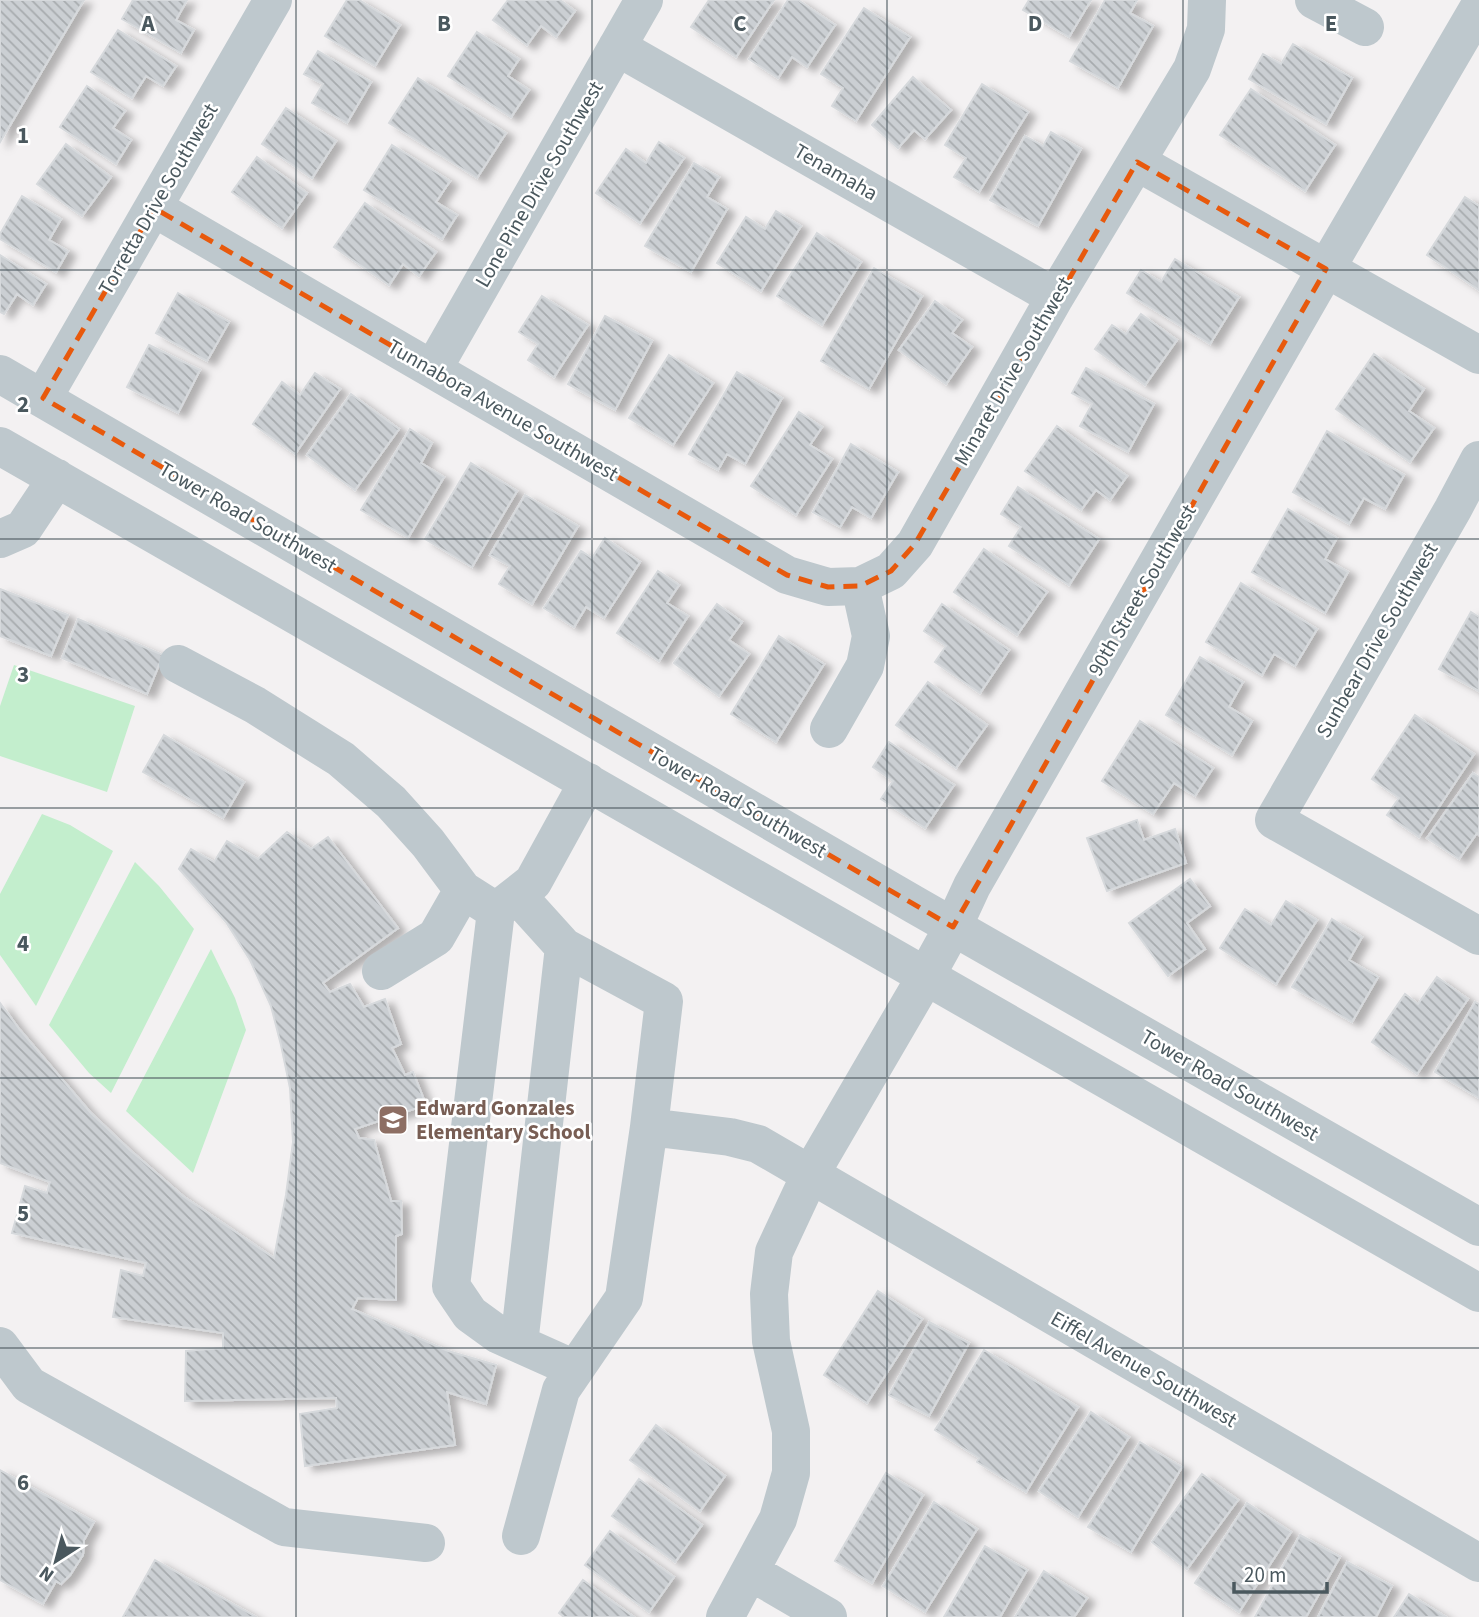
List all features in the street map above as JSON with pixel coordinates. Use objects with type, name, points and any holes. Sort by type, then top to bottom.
[{"type":"street","name":"Torretta Drive Southwest","points":[[43,398],[273,0]]},
{"type":"street","name":"Lone Pine Drive Southwest","points":[[433,369],[644,0]]},
{"type":"street","name":"Minaret Drive Southwest","points":[[860,586],[891,570],[915,544],[1055,297],[1192,69],[1206,29],[1207,0]]},
{"type":"street","points":[[1314,0],[1365,27]]},
{"type":"street","name":"90th Street Southwest","points":[[725,1617],[778,1519],[791,1473],[791,1431],[771,1342],[769,1294],[775,1252],[810,1175],[926,976],[979,874],[1479,8]]},
{"type":"street","name":"Tenamaha","points":[[617,47],[1055,297]]},
{"type":"street","points":[[1136,162],[1479,355]]},
{"type":"street","name":"Tunnabora Avenue Southwest","points":[[154,208],[787,575],[828,587],[860,586]]},
{"type":"street","name":"Tower Road Southwest","points":[[0,374],[953,927],[1479,1227]]},
{"type":"street","points":[[0,446],[1479,1293]]},
{"type":"street","name":"Sunbear Drive Southwest","points":[[1479,460],[1466,517],[1274,820],[1479,936]]},
{"type":"street","points":[[0,539],[23,529],[57,478]]},
{"type":"street","points":[[829,729],[865,666],[871,636],[860,586]]},
{"type":"street","points":[[178,664],[255,705],[341,758],[391,802],[428,843],[463,890],[506,903],[564,947],[664,1001],[624,1298],[561,1390],[521,1536]]},
{"type":"street","points":[[575,1369],[499,1335],[470,1314],[451,1286],[506,903],[533,883],[588,782]]},
{"type":"street","points":[[381,971],[436,937],[463,890]]},
{"type":"street","points":[[519,1344],[564,947]]},
{"type":"street","name":"Eiffel Avenue Southwest","points":[[649,1127],[730,1137],[758,1144],[1479,1563]]},
{"type":"street","points":[[0,1346],[29,1385],[284,1527],[426,1543]]},
{"type":"street","points":[[751,1572],[828,1617]]},
{"type":"highlighted area","points":[[1137,162],[1326,269],[953,927],[43,398],[154,208],[787,575],[828,587],[860,586],[891,571],[915,544]]},
{"type":"green space","points":[[14,665],[135,706],[107,792],[0,756],[0,706]]},
{"type":"green space","points":[[42,814],[70,825],[113,851],[36,1006],[0,955],[0,894]]},
{"type":"green space","points":[[135,862],[159,886],[194,929],[111,1093],[89,1073],[49,1025]]},
{"type":"green space","points":[[211,949],[235,998],[246,1030],[193,1173],[126,1111]]},
{"type":"building","points":[[0,0],[84,0],[0,142]]},
{"type":"building","points":[[133,0],[187,0],[176,20],[194,30],[181,53],[122,19]]},
{"type":"building","points":[[347,0],[359,0],[400,25],[375,66],[325,36]]},
{"type":"building","points":[[508,0],[560,0],[575,11],[556,37],[541,26],[527,45],[493,20]]},
{"type":"building","points":[[709,0],[774,0],[736,57],[691,27]]},
{"type":"building","points":[[788,0],[798,0],[835,25],[807,67],[792,57],[778,78],[749,59]]},
{"type":"building","points":[[1029,0],[1091,0],[1069,37],[1023,10]]},
{"type":"building","points":[[1105,0],[1137,0],[1130,13],[1153,26],[1118,88],[1070,61]]},
{"type":"building","points":[[864,8],[910,37],[856,121],[832,106],[843,88],[821,74]]},
{"type":"building","points":[[118,30],[176,66],[163,86],[146,76],[132,98],[91,72]]},
{"type":"building","points":[[477,32],[519,59],[508,76],[529,90],[511,117],[448,76]]},
{"type":"building","points":[[1293,44],[1352,78],[1326,124],[1249,79],[1263,54],[1281,64]]},
{"type":"building","points":[[318,51],[371,82],[347,123],[312,103],[323,84],[304,74]]},
{"type":"building","points":[[913,77],[951,110],[925,139],[914,130],[898,148],[872,125]]},
{"type":"building","points":[[418,78],[506,133],[477,178],[389,123]]},
{"type":"building","points":[[982,84],[1028,112],[979,192],[954,177],[966,158],[945,145]]},
{"type":"building","points":[[87,86],[125,111],[113,128],[131,140],[116,164],[60,127]]},
{"type":"building","points":[[1251,89],[1335,145],[1305,191],[1220,135]]},
{"type":"building","points":[[286,108],[336,141],[312,178],[262,144]]},
{"type":"building","points":[[1051,132],[1081,149],[1038,226],[990,200],[1025,136],[1043,146]]},
{"type":"building","points":[[659,142],[684,158],[640,223],[596,193],[626,149],[646,163]]},
{"type":"building","points":[[66,144],[111,177],[82,216],[37,184]]},
{"type":"building","points":[[392,145],[450,181],[436,202],[457,215],[442,239],[364,190]]},
{"type":"building","points":[[257,157],[307,193],[282,228],[232,192]]},
{"type":"building","points":[[694,163],[719,177],[707,197],[727,209],[691,272],[645,246]]},
{"type":"building","points":[[22,196],[61,219],[49,240],[68,251],[56,272],[0,239],[0,234]]},
{"type":"building","points":[[1465,197],[1479,206],[1479,290],[1427,255]]},
{"type":"building","points":[[365,203],[436,252],[419,276],[403,264],[389,285],[334,247]]},
{"type":"building","points":[[776,211],[801,226],[761,291],[717,263],[746,217],[765,229]]},
{"type":"building","points":[[817,233],[861,262],[822,325],[777,296]]},
{"type":"building","points":[[0,255],[46,284],[33,305],[17,294],[4,314],[0,312]]},
{"type":"building","points":[[1175,259],[1239,297],[1210,344],[1127,293],[1141,270],[1161,282]]},
{"type":"building","points":[[874,268],[922,296],[869,389],[821,361]]},
{"type":"building","points":[[178,293],[229,322],[207,361],[156,333]]},
{"type":"building","points":[[542,296],[588,325],[554,377],[528,360],[538,344],[519,332]]},
{"type":"building","points":[[935,301],[962,320],[952,333],[972,347],[946,384],[899,350]]},
{"type":"building","points":[[1141,314],[1177,340],[1145,385],[1095,349],[1112,325],[1126,334]]},
{"type":"building","points":[[605,316],[652,341],[615,410],[568,384]]},
{"type":"building","points":[[149,345],[200,370],[178,413],[127,387]]},
{"type":"building","points":[[1374,354],[1424,389],[1409,411],[1434,428],[1410,462],[1336,409]]},
{"type":"building","points":[[669,355],[713,383],[673,445],[629,418]]},
{"type":"building","points":[[1086,368],[1154,404],[1128,452],[1080,426],[1092,404],[1072,393]]},
{"type":"building","points":[[737,372],[782,398],[745,464],[727,454],[718,470],[689,454]]},
{"type":"building","points":[[315,373],[340,389],[295,454],[253,424],[282,382],[300,395]]},
{"type":"building","points":[[351,394],[399,429],[355,490],[307,455]]},
{"type":"building","points":[[799,412],[822,427],[810,445],[832,459],[796,515],[751,486]]},
{"type":"building","points":[[1057,426],[1127,476],[1110,500],[1096,490],[1081,510],[1025,471]]},
{"type":"building","points":[[410,429],[432,443],[421,463],[444,477],[408,538],[361,510]]},
{"type":"building","points":[[1327,431],[1404,475],[1385,509],[1364,498],[1349,524],[1293,492]]},
{"type":"building","points":[[851,444],[898,472],[871,518],[852,507],[840,527],[813,512]]},
{"type":"building","points":[[471,463],[517,491],[472,567],[425,539]]},
{"type":"building","points":[[1018,487],[1099,539],[1069,585],[1009,546],[1021,527],[1001,514]]},
{"type":"building","points":[[525,495],[578,526],[532,604],[499,584],[510,566],[490,555]]},
{"type":"building","points":[[1288,509],[1337,538],[1325,559],[1348,572],[1325,613],[1252,572]]},
{"type":"building","points":[[605,538],[640,562],[604,618],[586,607],[574,627],[544,608],[581,551],[592,558]]},
{"type":"building","points":[[984,549],[1047,592],[1017,635],[954,592]]},
{"type":"building","points":[[658,571],[679,585],[667,603],[688,616],[659,661],[617,633]]},
{"type":"building","points":[[1241,583],[1317,629],[1295,666],[1274,654],[1262,675],[1206,642]]},
{"type":"building","points":[[0,589],[68,615],[51,656],[0,636]]},
{"type":"building","points":[[717,604],[742,622],[729,640],[749,654],[719,696],[674,663]]},
{"type":"building","points":[[942,604],[1009,650],[980,693],[935,662],[946,646],[924,631]]},
{"type":"building","points":[[1471,612],[1479,617],[1479,691],[1439,669]]},
{"type":"building","points":[[78,619],[163,655],[147,694],[62,658]]},
{"type":"building","points":[[779,636],[824,664],[776,742],[731,714]]},
{"type":"building","points":[[1200,657],[1243,682],[1229,707],[1252,721],[1232,755],[1166,715]]},
{"type":"building","points":[[928,682],[987,725],[956,768],[896,725]]},
{"type":"building","points":[[1415,715],[1474,754],[1419,837],[1387,815],[1399,798],[1372,779]]},
{"type":"building","points":[[1140,721],[1213,768],[1195,796],[1174,783],[1153,814],[1102,781]]},
{"type":"building","points":[[164,735],[244,782],[223,818],[143,772]]},
{"type":"building","points":[[889,742],[954,785],[925,828],[881,799],[893,781],[873,767]]},
{"type":"building","points":[[1473,773],[1479,777],[1479,835],[1477,833],[1459,859],[1427,838]]},
{"type":"building","points":[[1137,820],[1144,840],[1175,829],[1186,863],[1107,891],[1087,838]]},
{"type":"building","points":[[287,832],[311,849],[328,837],[398,928],[323,983],[330,992],[350,984],[364,1007],[385,999],[401,1044],[392,1048],[405,1075],[413,1072],[426,1105],[355,1129],[359,1138],[374,1140],[391,1201],[401,1201],[402,1234],[396,1236],[396,1300],[358,1298],[352,1309],[448,1351],[496,1365],[486,1404],[447,1392],[455,1445],[305,1466],[300,1414],[337,1408],[336,1398],[185,1401],[186,1351],[223,1348],[223,1333],[113,1317],[121,1270],[143,1276],[146,1263],[12,1233],[25,1186],[47,1193],[50,1182],[0,1163],[0,1003],[90,1112],[130,1150],[183,1196],[274,1258],[293,1142],[290,1088],[281,1045],[271,1006],[250,960],[226,922],[179,869],[191,849],[214,862],[227,841],[258,859]]},
{"type":"building","points":[[1190,879],[1210,906],[1187,923],[1205,949],[1168,976],[1129,923]]},
{"type":"building","points":[[1286,901],[1317,920],[1276,984],[1220,948],[1245,909],[1271,925]]},
{"type":"building","points":[[1332,919],[1362,937],[1349,960],[1378,977],[1352,1022],[1292,987]]},
{"type":"building","points":[[1437,977],[1468,999],[1417,1074],[1372,1042],[1405,994],[1418,1004]]},
{"type":"building","points":[[1475,1002],[1479,1004],[1479,1098],[1435,1072]]},
{"type":"building","points":[[878,1291],[922,1319],[867,1403],[824,1375]]},
{"type":"building","points":[[929,1322],[969,1343],[929,1416],[889,1395]]},
{"type":"building","points":[[984,1350],[1078,1407],[1026,1492],[977,1462],[979,1458],[935,1430]]},
{"type":"building","points":[[1091,1412],[1129,1437],[1078,1517],[1039,1491]]},
{"type":"building","points":[[656,1425],[725,1476],[700,1511],[630,1460]]},
{"type":"building","points":[[1140,1442],[1182,1467],[1131,1552],[1088,1527]]},
{"type":"building","points":[[0,1470],[94,1522],[84,1540],[83,1555],[61,1584],[56,1581],[43,1604],[0,1580]]},
{"type":"building","points":[[886,1473],[923,1495],[872,1583],[835,1561]]},
{"type":"building","points":[[1202,1474],[1238,1500],[1187,1569],[1152,1542]]},
{"type":"building","points":[[639,1479],[702,1525],[675,1562],[612,1516]]},
{"type":"building","points":[[934,1502],[977,1529],[925,1612],[883,1586]]},
{"type":"building","points":[[1247,1503],[1291,1532],[1239,1612],[1195,1583]]},
{"type":"building","points":[[610,1531],[674,1577],[649,1612],[585,1565]]},
{"type":"building","points":[[1300,1535],[1340,1557],[1306,1617],[1255,1617]]},
{"type":"building","points":[[985,1546],[1027,1570],[1000,1617],[944,1617]]},
{"type":"building","points":[[155,1560],[256,1617],[123,1617]]},
{"type":"building","points":[[1347,1562],[1392,1586],[1376,1617],[1318,1617]]},
{"type":"building","points":[[1044,1571],[1087,1598],[1074,1617],[1015,1617]]},
{"type":"building","points":[[583,1580],[634,1617],[564,1617],[559,1613]]},
{"type":"building","points":[[1409,1594],[1446,1617],[1394,1617]]},
{"type":"place","name":"Edward Gonzales Elementary School","points":[[393,1120]]}]
